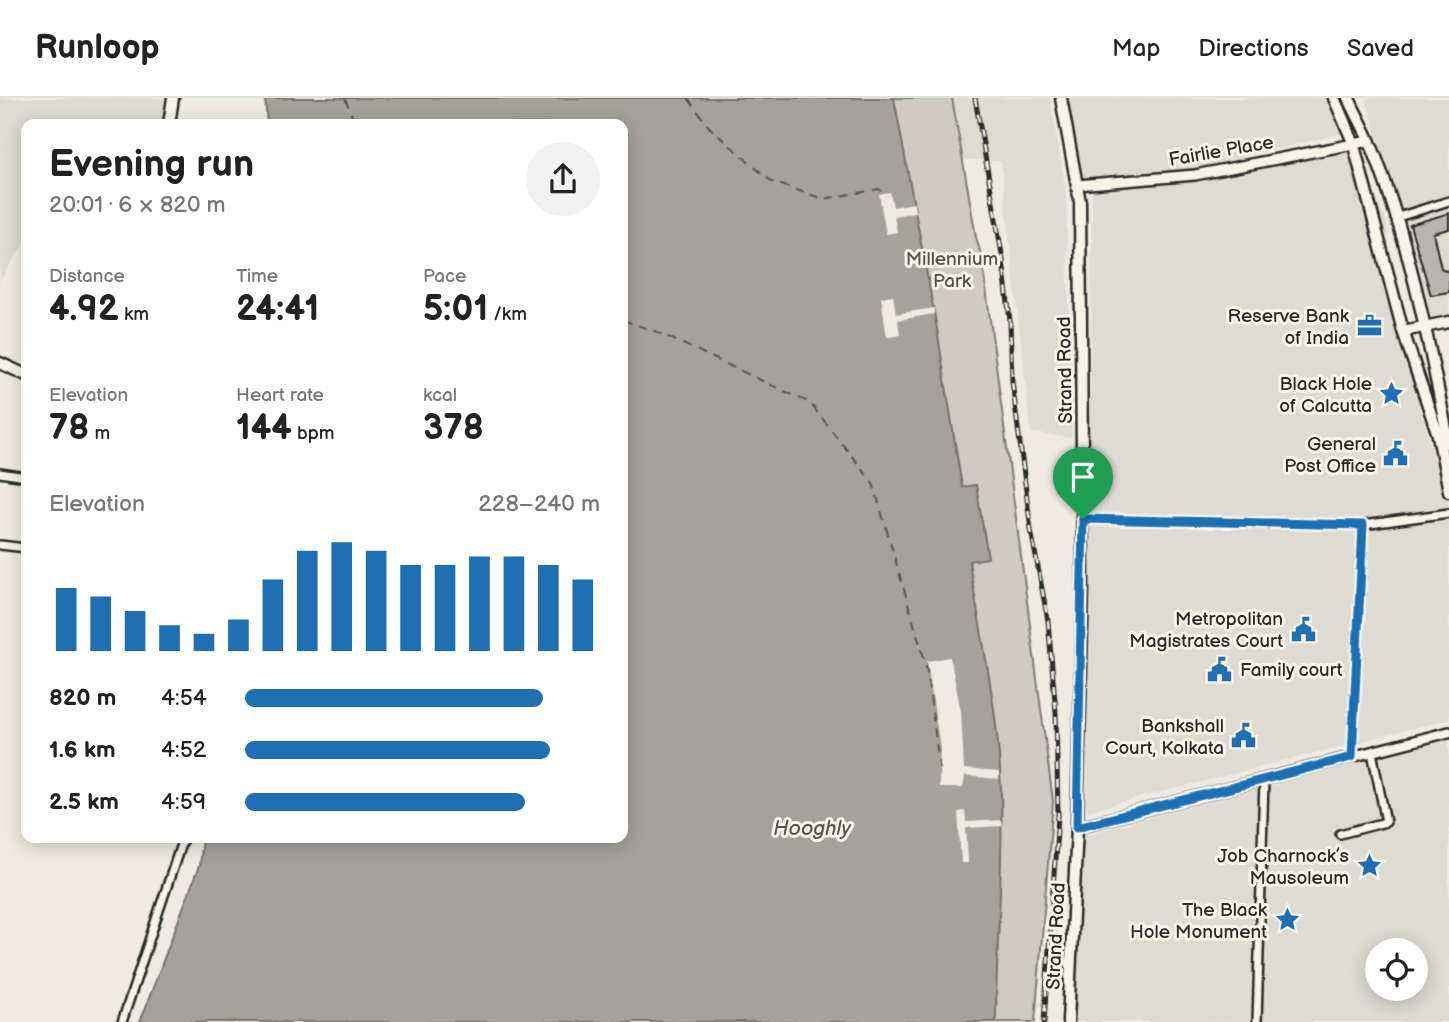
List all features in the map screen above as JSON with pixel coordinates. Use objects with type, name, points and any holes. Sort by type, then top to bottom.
[{"type":"main road","points":[[170,119],[173,98]]},
{"type":"main road","name":"Strand Road","points":[[1061,98],[1080,202],[1083,519],[1077,827],[1068,1022]]},
{"type":"main road","points":[[1335,98],[1353,142],[1403,331],[1437,435],[1449,491]]},
{"type":"main road","points":[[1349,98],[1369,141],[1395,218],[1425,326],[1449,444]]},
{"type":"main road","points":[[1403,331],[1449,322]]},
{"type":"main road","points":[[0,363],[21,373]]},
{"type":"street","name":"Fairlie Place","points":[[1077,185],[1195,175],[1369,141]]},
{"type":"street","points":[[1395,218],[1449,201]]},
{"type":"street","points":[[0,473],[21,476]]},
{"type":"street","points":[[1083,519],[1363,525],[1449,513]]},
{"type":"street","points":[[1352,757],[1363,525]]},
{"type":"street","points":[[0,545],[21,547]]},
{"type":"street","points":[[1077,827],[1449,733]]},
{"type":"street","points":[[1340,834],[1386,822],[1372,751]]},
{"type":"street","points":[[1257,1022],[1264,780]]},
{"type":"street","points":[[122,1022],[181,843]]},
{"type":"shaded area","points":[[0,98],[165,98],[162,119],[21,119],[21,248],[0,281]]},
{"type":"shaded area","points":[[900,98],[1050,98],[1066,191],[1072,438],[1031,433],[1001,161],[912,158]]},
{"type":"shaded area","points":[[1060,98],[1328,98],[1343,133],[1198,168],[1075,180]]},
{"type":"shaded area","points":[[1366,98],[1449,98],[1449,314],[1432,317]]},
{"type":"shaded area","points":[[1356,151],[1387,223],[1397,332],[1449,505],[1449,719],[1087,811],[1092,188],[1195,181]]},
{"type":"shaded area","points":[[1449,740],[1449,1022],[1075,1022],[1082,835]]},
{"type":"green space","name":"Millennium Park","points":[[892,98],[952,98],[982,258],[1053,801],[1035,1022],[995,1022],[999,779]]},
{"type":"water","name":"Hooghly","points":[[265,98],[894,98],[936,323],[962,487],[976,485],[988,558],[969,561],[997,732],[1001,789],[996,1022],[140,1022],[199,866],[201,843],[628,843],[628,119],[267,119]]},
{"type":"pier","points":[[890,192],[893,207],[914,203],[915,212],[894,216],[897,232],[886,234],[879,194]]},
{"type":"pier","points":[[893,295],[896,314],[934,308],[934,314],[898,320],[900,335],[887,337],[881,297]]},
{"type":"pier","points":[[950,657],[961,711],[964,769],[999,772],[999,779],[965,776],[963,788],[939,788],[940,748],[927,661]]},
{"type":"pier","points":[[965,811],[966,822],[1001,820],[1002,826],[966,828],[968,863],[961,863],[958,812]]},
{"type":"building","points":[[1449,213],[1449,229],[1433,233],[1441,268],[1449,272],[1449,292],[1431,295],[1410,225]]},
{"type":"ferry route","points":[[345,98],[353,119]]},
{"type":"ferry route","points":[[688,98],[709,127],[772,182],[824,199],[879,189],[884,193]]},
{"type":"ferry route","points":[[628,322],[657,332],[810,403],[873,483],[926,665],[940,772]]},
{"type":"railway","points":[[975,98],[1003,260],[1010,321],[1012,381],[1031,530],[1048,621],[1056,712],[1058,815],[1044,1022]]},
{"type":"place","name":"Reserve Bank of India","points":[[1369,326]]},
{"type":"place","name":"Black Hole of Calcutta","points":[[1392,394]]},
{"type":"place","name":"General Post Office","points":[[1396,454]]},
{"type":"place","name":"Metropolitan Magistrates Court","points":[[1303,629]]},
{"type":"place","name":"Family court","points":[[1220,669]]},
{"type":"place","name":"Bankshall Court, Kolkata","points":[[1244,736]]},
{"type":"place","name":"Job Charnock’s Mausoleum","points":[[1369,866]]},
{"type":"place","name":"The Black Hole Monument","points":[[1287,920]]},
{"type":"route","points":[[1083,519],[1363,525],[1352,757],[1077,827],[1083,519]]}]
